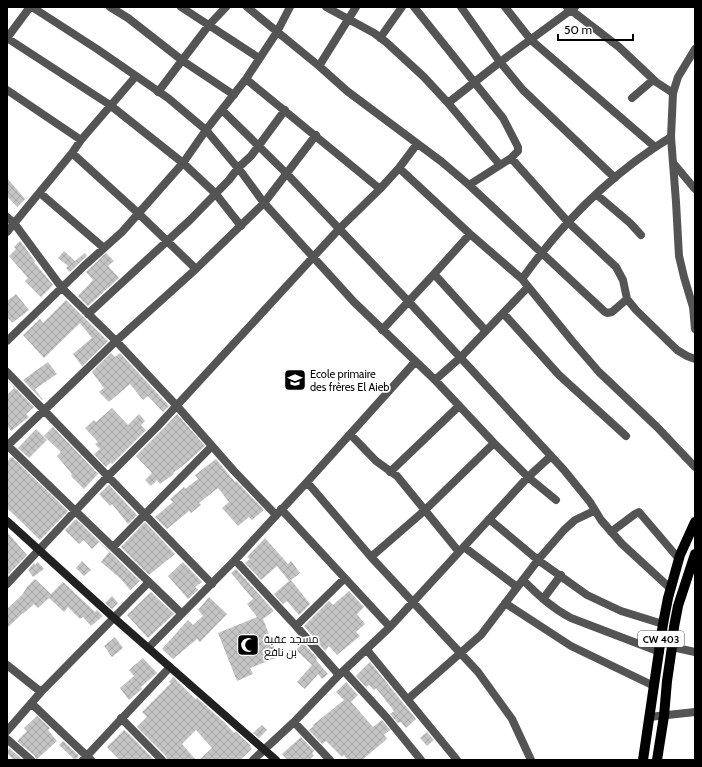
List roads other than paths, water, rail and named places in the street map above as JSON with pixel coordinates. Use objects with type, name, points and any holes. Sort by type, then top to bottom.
[{"type":"main road","points":[[7,521],[114,618],[276,760]]},
{"type":"main road","name":"CW 403","points":[[643,760],[663,624],[679,559],[695,522]]},
{"type":"main road","name":"CW 403","points":[[657,760],[664,716],[674,627],[678,606],[691,580],[695,554]]},
{"type":"street","points":[[240,226],[215,193],[184,163],[110,105],[7,38],[31,7],[98,49],[158,92],[206,130],[238,168],[264,203],[354,302],[414,362],[435,380],[528,477],[556,500]]},
{"type":"street","points":[[110,7],[128,18],[183,61],[234,95]]},
{"type":"street","points":[[182,7],[259,58]]},
{"type":"street","points":[[158,92],[209,26],[226,7]]},
{"type":"street","points":[[246,7],[320,66],[347,91],[442,162],[605,312],[612,312],[627,299]]},
{"type":"street","points":[[7,341],[122,232],[184,163],[206,130],[246,79],[277,32],[290,7]]},
{"type":"street","points":[[326,7],[374,33],[424,77],[500,164]]},
{"type":"street","points":[[320,66],[356,7]]},
{"type":"street","points":[[380,38],[402,7]]},
{"type":"street","points":[[414,7],[475,81],[503,118],[513,134],[519,150],[510,158],[468,185]]},
{"type":"street","points":[[461,7],[500,62],[523,90],[615,178]]},
{"type":"street","points":[[504,7],[531,40],[655,147]]},
{"type":"street","points":[[448,103],[571,8],[618,47],[653,80],[674,93]]},
{"type":"street","points":[[695,49],[678,77],[674,93],[670,137],[674,164],[679,256],[693,307],[695,329]]},
{"type":"street","points":[[7,232],[72,154],[81,140],[136,76]]},
{"type":"street","points":[[246,79],[380,189]]},
{"type":"street","points":[[632,98],[653,80]]},
{"type":"street","points":[[7,90],[81,140]]},
{"type":"street","points":[[222,110],[286,173],[461,357],[551,456],[581,491],[594,511],[611,532],[671,589]]},
{"type":"street","points":[[88,314],[190,220],[259,146],[285,110]]},
{"type":"street","points":[[181,613],[114,547],[7,446],[116,341],[196,269],[264,203],[316,135]]},
{"type":"street","points":[[522,279],[541,253],[586,203],[615,178],[670,137]]},
{"type":"street","points":[[7,584],[108,476],[157,427],[339,229],[380,189],[418,144]]},
{"type":"street","points":[[72,154],[138,213],[196,269]]},
{"type":"street","points":[[510,158],[568,222],[616,267],[623,280],[627,299],[636,310],[677,350],[695,359]]},
{"type":"street","points":[[674,164],[695,189]]},
{"type":"street","points":[[399,168],[470,234],[522,279],[599,372],[657,427],[695,467]]},
{"type":"street","points":[[40,193],[104,248]]},
{"type":"street","points":[[596,194],[630,223],[641,235]]},
{"type":"street","points":[[7,217],[14,223],[62,288],[116,341],[176,405],[255,495],[278,512],[345,578],[390,627]]},
{"type":"street","points":[[382,330],[470,234]]},
{"type":"street","points":[[434,274],[485,330]]},
{"type":"street","points":[[435,380],[461,357],[485,330],[528,287]]},
{"type":"street","points":[[503,313],[559,375],[626,436]]},
{"type":"street","points":[[148,648],[235,560],[414,362]]},
{"type":"street","points":[[7,372],[212,584]]},
{"type":"street","points":[[390,472],[459,406]]},
{"type":"street","points":[[350,434],[376,461],[397,476],[424,511],[462,550],[517,587]]},
{"type":"street","points":[[372,557],[424,511],[494,443]]},
{"type":"street","points":[[114,547],[212,446]]},
{"type":"street","points":[[253,760],[294,722],[341,673],[390,627],[528,477],[551,456]]},
{"type":"street","points":[[307,482],[372,557],[478,672],[512,719],[530,760]]},
{"type":"street","points":[[408,700],[481,635],[538,560],[575,520],[594,511]]},
{"type":"street","points":[[611,532],[639,512],[679,559]]},
{"type":"street","points":[[489,519],[538,560],[588,595],[603,603],[663,624]]},
{"type":"street","points":[[235,560],[341,673],[387,718],[421,760]]},
{"type":"street","points":[[543,599],[561,575]]},
{"type":"street","points":[[296,626],[345,578]]},
{"type":"street","points":[[523,580],[543,599],[571,618],[660,652]]},
{"type":"street","points":[[7,731],[41,692],[149,582]]},
{"type":"street","points":[[506,603],[572,646],[654,686]]},
{"type":"street","points":[[672,647],[695,652]]},
{"type":"street","points":[[367,650],[408,700],[452,758]]},
{"type":"street","points":[[7,665],[41,692]]},
{"type":"street","points":[[31,703],[87,759],[121,718],[170,667]]},
{"type":"street","points":[[650,717],[695,712]]},
{"type":"street","points":[[121,718],[162,760]]},
{"type":"street","points":[[294,722],[330,760]]},
{"type":"street","points":[[7,740],[31,760]]},
{"type":"place","name":"Ecole primaire des frères El Aieb","points":[[295,380]]},
{"type":"place","name":"مسجد عقبة بن نافع","points":[[248,645]]}]
